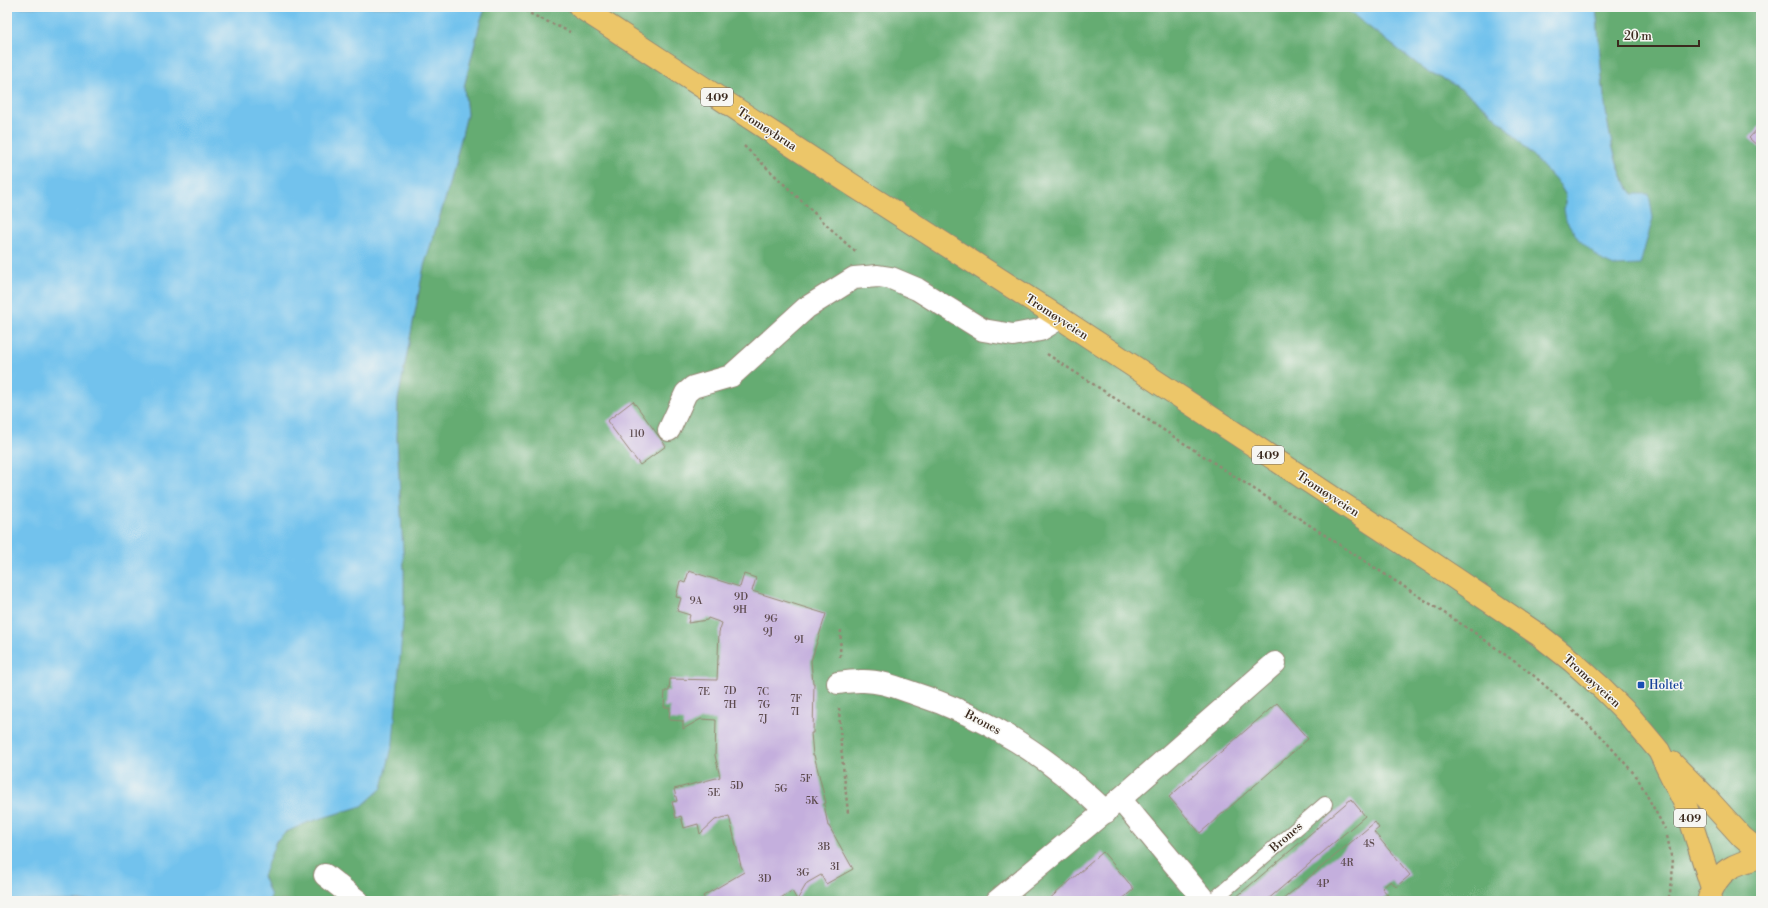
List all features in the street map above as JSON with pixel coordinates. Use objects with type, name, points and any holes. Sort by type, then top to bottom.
[{"type":"main road","name":"Tromøybrua","points":[[580,7],[854,186]]},
{"type":"main road","name":"Tromøyveien","points":[[854,186],[1060,318],[1425,558],[1539,635],[1573,662],[1603,689],[1628,714],[1659,751],[1703,794],[1742,837],[1761,853]]},
{"type":"main road","name":"Tromøyveien","points":[[1659,751],[1686,806],[1710,895]]},
{"type":"main road","name":"409","points":[[1710,895],[1724,872],[1737,863],[1761,858]]},
{"type":"street","points":[[669,430],[686,393],[693,387],[731,376],[806,308],[854,278],[878,276],[891,278],[917,289],[983,330],[1013,335],[1040,330],[1060,318]]},
{"type":"street","points":[[997,901],[1113,806],[1275,663]]},
{"type":"street","name":"Brones","points":[[838,683],[860,681],[878,682],[945,703],[987,723],[1113,806],[1205,901]]},
{"type":"street","points":[[325,875],[358,901]]},
{"type":"lane","name":"Brones","points":[[1212,901],[1325,804]]},
{"type":"path","points":[[520,7],[570,33]]},
{"type":"path","points":[[741,144],[852,249],[865,255]]},
{"type":"path","points":[[1013,335],[1051,356],[1475,633],[1532,674],[1560,698],[1600,736],[1637,778],[1666,830],[1673,865],[1673,880],[1668,901]]},
{"type":"path","points":[[841,627],[838,683],[841,746],[848,813]]},
{"type":"green space","points":[[486,7],[1343,7],[1429,73],[1448,81],[1466,92],[1483,106],[1516,138],[1560,185],[1566,196],[1564,209],[1633,194],[1623,178],[1615,157],[1609,132],[1602,78],[1596,7],[1761,7],[1761,901],[269,901],[271,896],[263,876],[270,854],[276,842],[291,830],[303,824],[362,806],[404,610],[404,571],[397,439],[398,400],[424,266],[450,184],[467,114],[464,87],[481,19]]},
{"type":"water","points":[[7,7],[486,7],[481,19],[464,87],[467,114],[450,184],[424,266],[398,400],[397,439],[404,571],[404,610],[393,743],[382,788],[362,806],[309,822],[286,832],[276,841],[263,876],[271,896],[269,901],[7,901]]},
{"type":"water","points":[[1343,7],[1596,7],[1605,105],[1615,157],[1623,178],[1633,194],[1649,194],[1653,218],[1640,265],[1614,266],[1603,261],[1579,240],[1566,220],[1564,209],[1566,196],[1560,185],[1500,122],[1466,92],[1448,81],[1429,73]]},
{"type":"building","points":[[1761,125],[1761,149],[1749,138]]},
{"type":"building","points":[[633,401],[666,446],[640,465],[607,421]]},
{"type":"building","points":[[689,571],[740,587],[744,574],[756,578],[752,591],[826,614],[811,661],[814,683],[813,733],[811,733],[813,755],[826,803],[824,804],[828,826],[853,869],[826,884],[821,875],[807,883],[797,900],[792,891],[779,899],[779,901],[706,901],[703,896],[744,872],[741,866],[729,816],[715,820],[700,834],[698,824],[684,828],[681,816],[676,818],[672,802],[677,801],[674,789],[720,777],[715,755],[716,720],[701,719],[683,729],[683,721],[669,720],[670,707],[664,707],[665,691],[669,691],[670,679],[717,680],[719,632],[722,623],[708,618],[707,620],[688,623],[690,615],[677,611],[681,598],[676,597],[680,581],[685,583]]},
{"type":"building","points":[[1277,703],[1308,739],[1200,833],[1169,797]]},
{"type":"building","points":[[1351,799],[1365,816],[1266,901],[1238,901],[1235,898]]},
{"type":"building","points":[[1375,822],[1379,828],[1374,832],[1410,875],[1396,887],[1391,881],[1382,888],[1388,895],[1380,901],[1281,901]]},
{"type":"building","points":[[1103,852],[1134,889],[1120,901],[1047,901]]},
{"type":"place","name":"Holtet","points":[[1641,685]]}]
